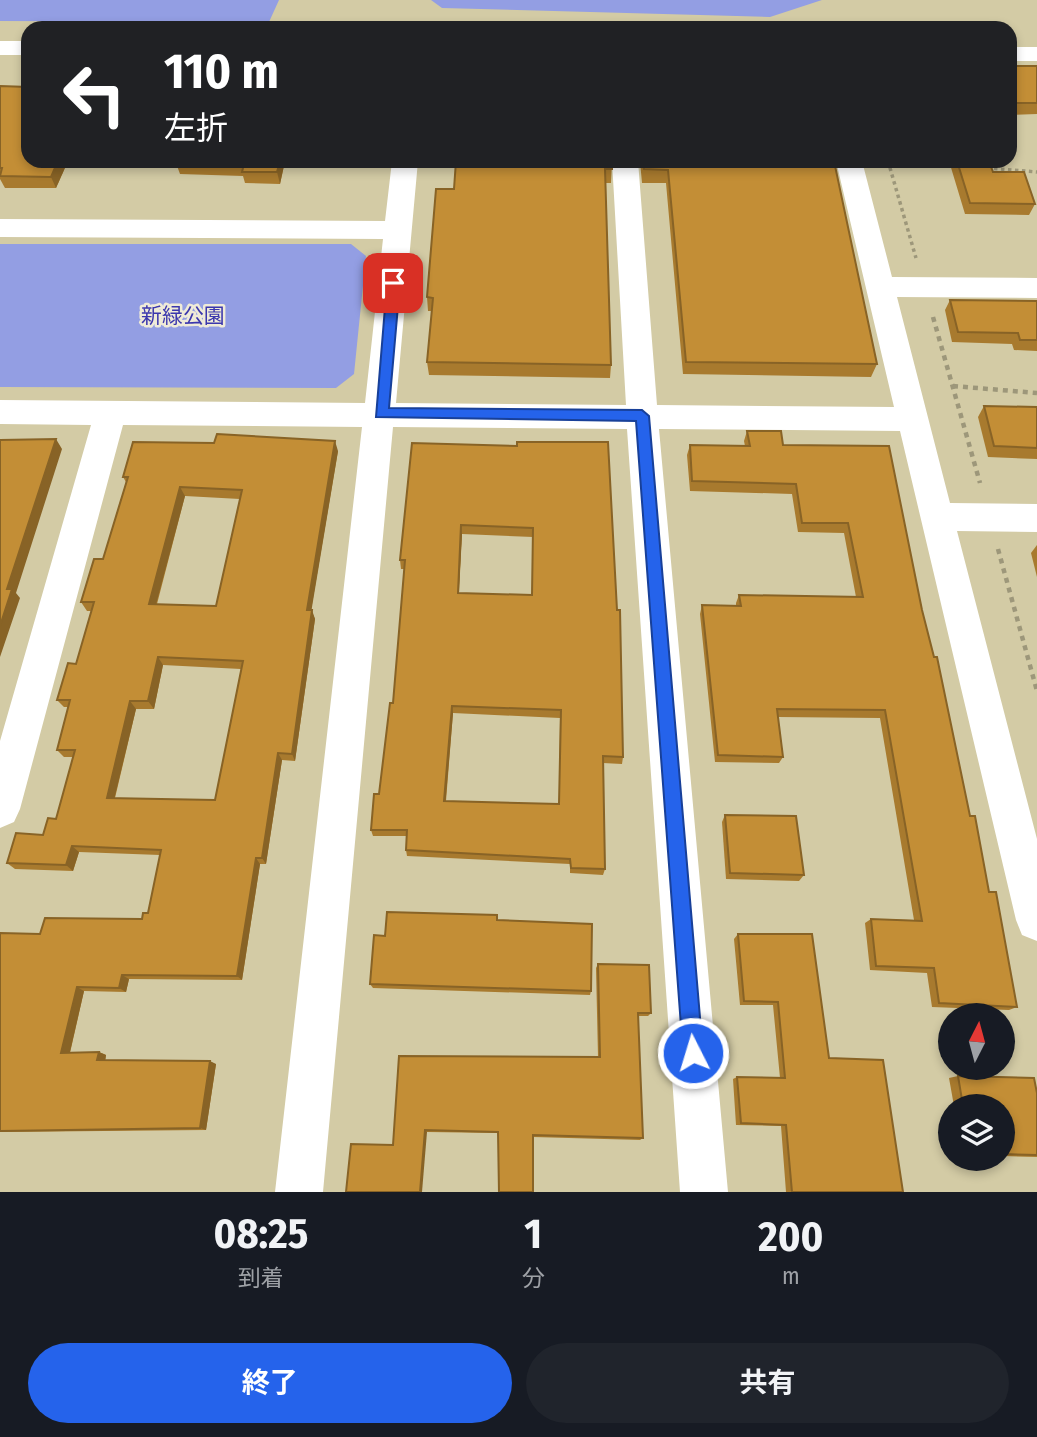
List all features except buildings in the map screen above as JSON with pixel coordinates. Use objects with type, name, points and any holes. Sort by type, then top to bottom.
[{"type":"street","points":[[1017,54],[1037,54]]},
{"type":"street","points":[[299,1192],[404,168]]},
{"type":"street","points":[[625,168],[642,416],[704,1192]]},
{"type":"street","points":[[851,168],[937,517],[1027,841],[1037,920]]},
{"type":"street","points":[[0,228],[398,230]]},
{"type":"street","points":[[881,288],[1037,288]]},
{"type":"street","points":[[0,412],[913,419]]},
{"type":"street","points":[[0,809],[110,414]]},
{"type":"street","points":[[937,517],[1037,517]]},
{"type":"path","points":[[891,168],[1037,691]]},
{"type":"path","points":[[985,168],[1037,172]]},
{"type":"path","points":[[953,386],[1037,393]]},
{"type":"path","points":[[1027,655],[1037,656]]},
{"type":"green space","points":[[0,0],[279,0],[269,21],[0,21]]},
{"type":"green space","points":[[431,0],[822,0],[770,17],[442,8]]},
{"type":"green space","name":"新緑公園","points":[[0,244],[351,244],[366,256],[354,374],[336,388],[0,387]]},
{"type":"route","points":[[393,283],[381,413],[642,416],[693,1053]]}]
